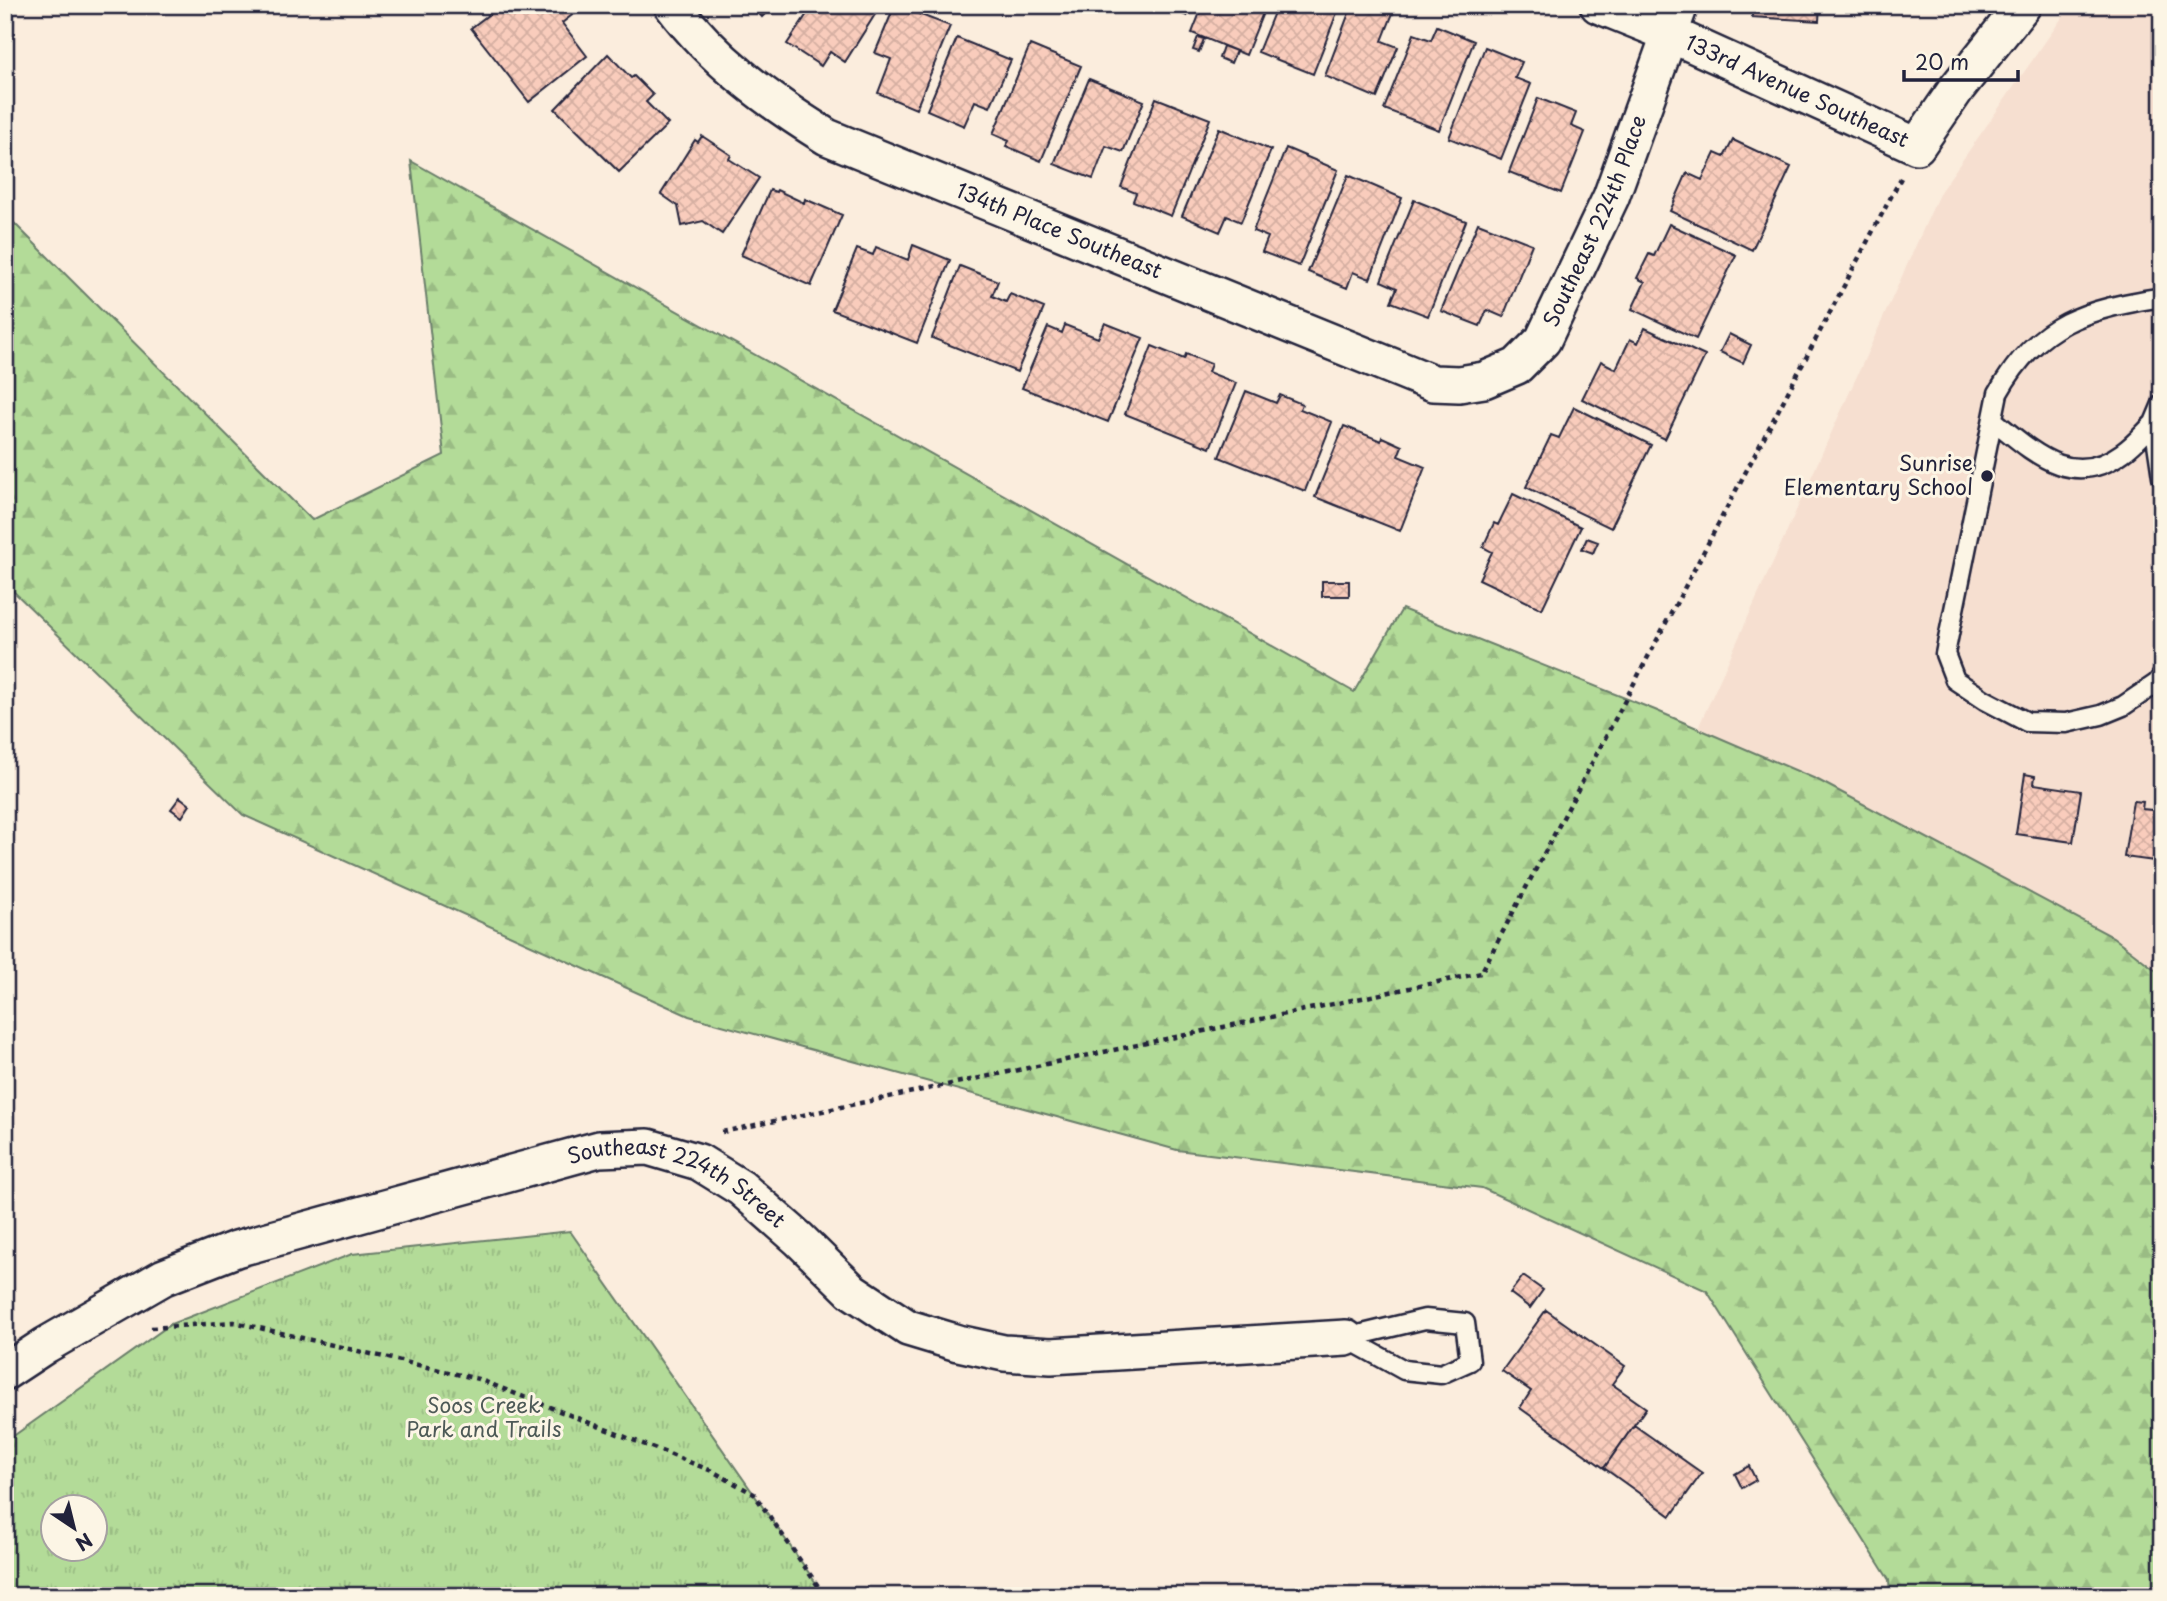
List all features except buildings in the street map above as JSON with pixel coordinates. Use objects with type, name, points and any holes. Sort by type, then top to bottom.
[{"type":"street","name":"134th Place Southeast","points":[[672,5],[726,65],[772,103],[827,137],[1433,383],[1459,384],[1484,380]]},
{"type":"street","name":"133rd Avenue Southeast","points":[[1598,5],[1675,20],[1917,146]]},
{"type":"street","points":[[1917,146],[1957,88],[2023,5]]},
{"type":"street","name":"Southeast 224th Place","points":[[1484,380],[1517,366],[1543,340],[1611,197],[1675,20]]},
{"type":"street","name":"Southeast 224th Street","points":[[5,1372],[46,1345],[164,1277],[236,1249],[599,1149],[648,1147],[699,1161],[741,1188],[799,1239],[852,1292],[908,1328],[958,1343],[1004,1353],[1051,1356],[1346,1338]]},
{"type":"lane","points":[[2162,297],[2095,310],[2063,323],[2038,341],[2014,366],[1998,393],[1945,654],[1955,680],[1985,700],[2027,722],[2066,723],[2101,715],[2123,706],[2157,683],[2162,676]]},
{"type":"lane","points":[[1993,420],[2041,457],[2059,466],[2086,469],[2103,464],[2123,453],[2154,423],[2162,404]]},
{"type":"lane","points":[[2154,423],[2162,477]]},
{"type":"lane","points":[[1424,1319],[1465,1323],[1470,1361],[1441,1374],[1404,1370],[1346,1338],[1424,1319]]},
{"type":"path","points":[[716,1133],[1481,973],[1917,146]]},
{"type":"path","points":[[146,1328],[234,1322],[478,1379],[712,1471],[754,1494],[825,1596]]},
{"type":"shaded area","name":"Sunrise Elementary School","points":[[2071,5],[2162,5],[2162,1110],[1684,759],[1940,192]]},
{"type":"green space","points":[[411,161],[1354,692],[1402,609],[1655,710],[1818,780],[2113,937],[2162,975],[2162,1585],[2142,1596],[1890,1596],[1889,1580],[1707,1291],[1482,1188],[1177,1150],[689,1016],[243,815],[5,586],[5,214],[312,520],[444,455]]},
{"type":"green space","name":"Soos Creek Park and Trails","points":[[570,1231],[825,1596],[5,1596],[5,1442],[171,1324],[352,1254]]},
{"type":"place","name":"Sunrise Elementary School","points":[[1987,476]]}]
